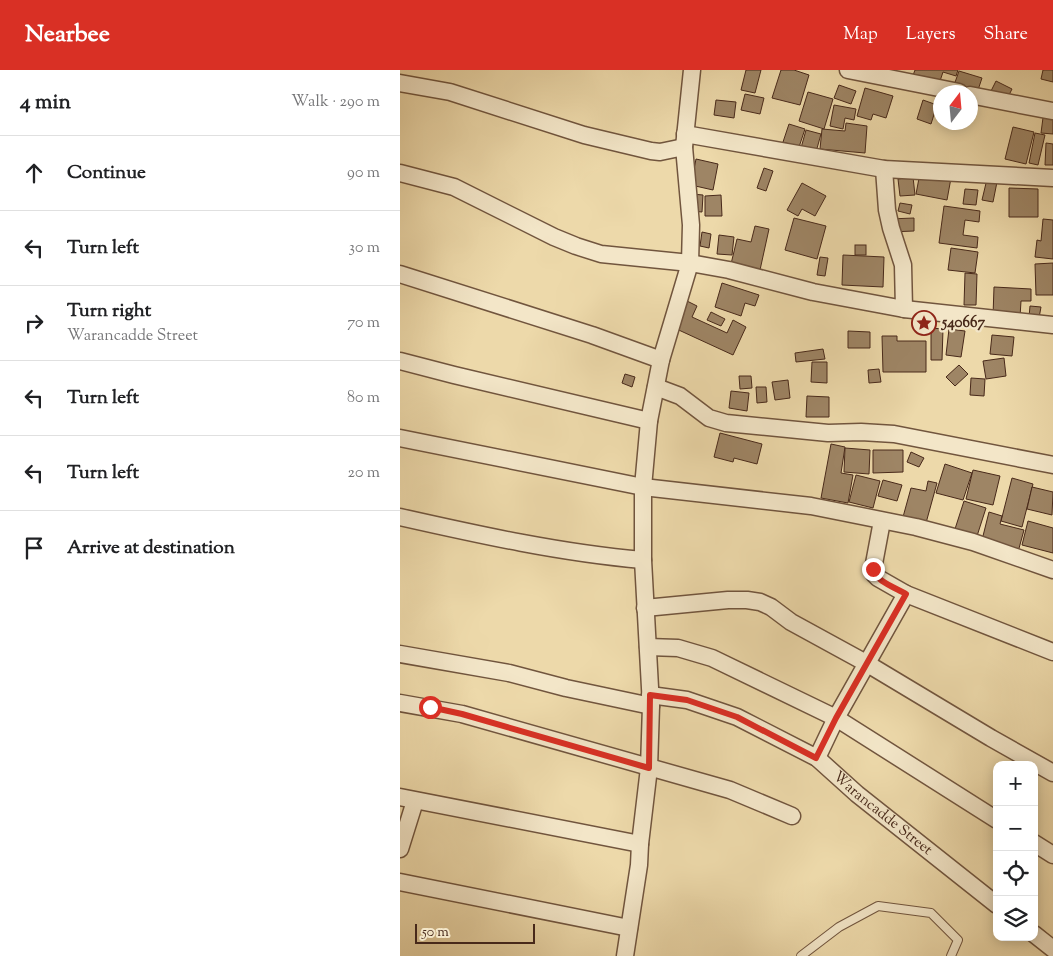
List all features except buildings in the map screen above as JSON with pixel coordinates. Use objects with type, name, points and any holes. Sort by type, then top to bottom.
[{"type":"street","points":[[625,956],[639,866],[649,768],[651,700],[643,560],[643,487],[649,421],[661,360],[690,263],[691,225],[685,141],[692,70]]},
{"type":"street","points":[[848,70],[933,87]]},
{"type":"street","points":[[400,83],[450,92],[584,135],[651,151],[665,152],[685,141],[884,170],[1053,178]]},
{"type":"street","points":[[978,97],[1052,111]]},
{"type":"street","points":[[884,170],[887,210],[903,265],[904,309]]},
{"type":"street","points":[[400,173],[454,188],[576,246],[601,254],[690,263],[729,270],[813,292],[904,309],[1053,325]]},
{"type":"street","points":[[400,274],[661,360]]},
{"type":"street","points":[[400,361],[649,421]]},
{"type":"street","points":[[656,387],[680,396],[709,418],[726,423],[828,433],[894,434],[1053,465]]},
{"type":"street","points":[[400,438],[643,487],[811,506],[882,520],[973,542],[1053,570]]},
{"type":"street","points":[[400,517],[503,540],[600,556],[643,560]]},
{"type":"street","points":[[882,520],[873,569],[874,574],[878,578],[906,594],[1053,652]]},
{"type":"street","points":[[816,758],[866,663],[906,594]]},
{"type":"street","points":[[645,608],[728,600],[760,602],[791,622],[866,663],[1053,773]]},
{"type":"street","points":[[648,647],[678,648],[712,658],[836,718],[993,817]]},
{"type":"street","name":"Warancadde Street","points":[[400,654],[509,673],[566,688],[651,700],[687,700],[737,717],[816,758],[856,794],[993,902]]},
{"type":"street","points":[[400,703],[462,714],[730,790],[792,816]]},
{"type":"street","points":[[400,849],[407,799],[640,844]]},
{"type":"street","points":[[1038,846],[1053,855]]},
{"type":"street","points":[[400,882],[629,928]]},
{"type":"street","points":[[1038,937],[1053,949]]},
{"type":"lane","points":[[801,956],[839,928],[878,906],[931,913],[958,940],[951,956]]},
{"type":"place","name":"540667","points":[[924,323]]},
{"type":"route","points":[[430,707],[462,714],[649,768],[650,695],[687,700],[737,717],[816,758],[866,663],[906,594],[878,578],[874,574],[873,569]]}]
